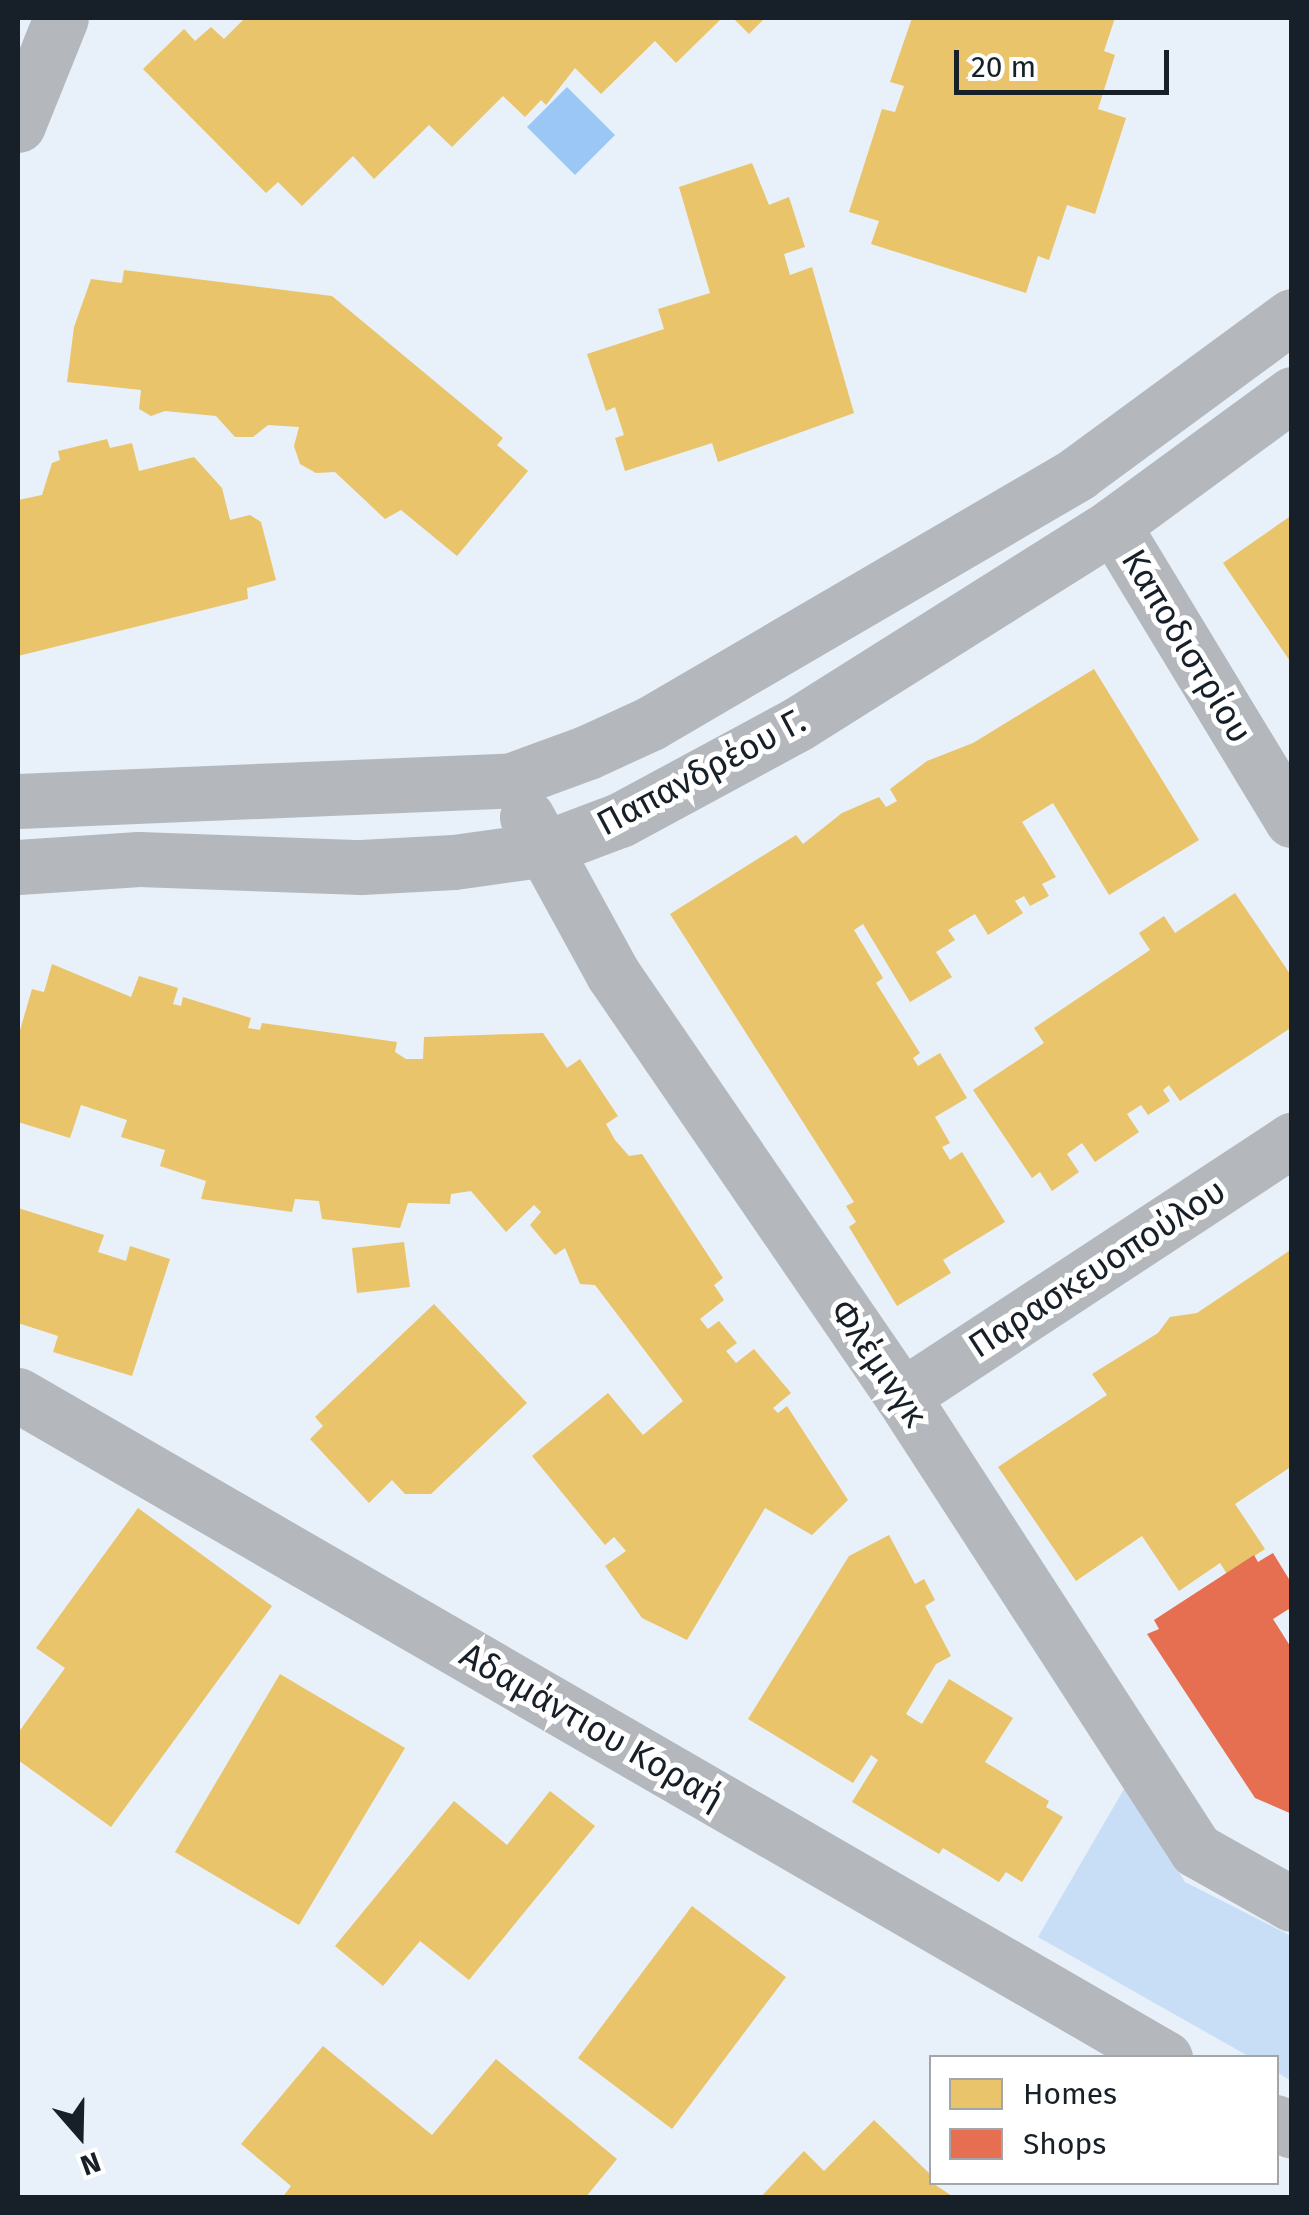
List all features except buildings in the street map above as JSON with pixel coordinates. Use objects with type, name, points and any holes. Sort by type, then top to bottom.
[{"type":"street","points":[[18,125],[61,18]]},
{"type":"street","name":"Παπανδρέου Γ.","points":[[18,801],[512,780],[651,723],[1078,473],[1292,316]]},
{"type":"street","name":"Παπανδρέου Γ.","points":[[18,867],[139,859],[361,867],[540,850],[620,820],[703,779],[1113,524],[1292,394]]},
{"type":"street","name":"Καποδιστρίου","points":[[1113,524],[1292,820]]},
{"type":"street","name":"Φλέμινγκ","points":[[512,780],[540,850],[613,974],[902,1396],[1196,1850],[1292,1904]]},
{"type":"street","name":"Παρασκευοπούλου","points":[[902,1396],[1292,1140]]},
{"type":"street","name":"Αδαμάντιου Κοραή","points":[[18,1394],[1161,2055]]},
{"type":"shaded area","points":[[1127,1784],[1185,1882],[1291,1936],[1291,2081],[1279,2073],[1279,2055],[1246,2055],[1038,1937]]},
{"type":"water","points":[[567,87],[615,135],[575,175],[527,127]]}]
